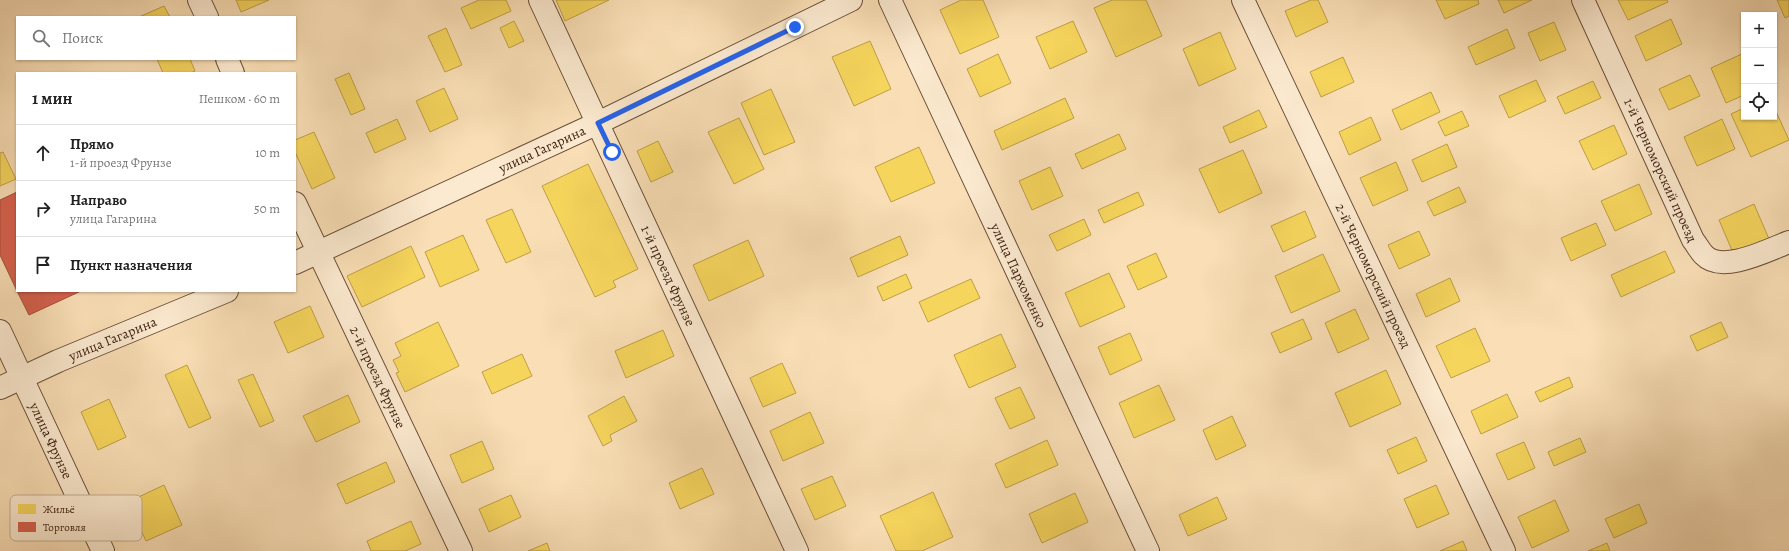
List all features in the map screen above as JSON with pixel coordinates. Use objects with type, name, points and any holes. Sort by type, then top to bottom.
[{"type":"street","points":[[199,0],[207,16]]},
{"type":"street","name":"1-й проезд Фрунзе","points":[[540,0],[798,551]]},
{"type":"street","name":"улица Гагарина","points":[[296,263],[598,123],[852,0]]},
{"type":"street","name":"улица Пархоменко","points":[[890,0],[1148,551]]},
{"type":"street","name":"2-й Черноморский проезд","points":[[1243,0],[1504,551]]},
{"type":"street","name":"1-й Черноморский проезд","points":[[1583,0],[1693,240],[1705,256],[1720,263],[1739,261],[1789,242]]},
{"type":"street","points":[[228,60],[234,72]]},
{"type":"street","name":"2-й проезд Фрунзе","points":[[296,204],[461,551]]},
{"type":"street","name":"улица Гагарина","points":[[0,388],[225,292]]},
{"type":"street","name":"улица Фрунзе","points":[[0,331],[23,377],[77,495]]},
{"type":"street","name":"улица Фрунзе","points":[[97,541],[102,551]]},
{"type":"building: Жильё","points":[[236,0],[269,0],[241,12]]},
{"type":"building: Жильё","points":[[479,0],[506,0],[511,11],[471,29],[461,8]]},
{"type":"building: Жильё","points":[[556,0],[609,0],[565,21]]},
{"type":"building: Жильё","points":[[961,0],[983,0],[999,37],[960,54],[940,10]]},
{"type":"building: Жильё","points":[[1112,0],[1146,0],[1162,36],[1116,57],[1094,8]]},
{"type":"building: Жильё","points":[[1311,0],[1318,0],[1328,22],[1296,37],[1285,11]]},
{"type":"building: Жильё","points":[[1436,0],[1478,0],[1479,4],[1445,19]]},
{"type":"building: Жильё","points":[[1498,0],[1532,0],[1504,13]]},
{"type":"building: Жильё","points":[[1618,0],[1667,0],[1668,2],[1628,20]]},
{"type":"building: Жильё","points":[[1777,0],[1789,0],[1789,16],[1785,18]]},
{"type":"building: Жильё","points":[[164,6],[169,16],[141,16]]},
{"type":"building: Жильё","points":[[1671,19],[1682,44],[1646,61],[1635,36]]},
{"type":"building: Жильё","points":[[514,21],[524,41],[509,48],[500,28]]},
{"type":"building: Жильё","points":[[1073,21],[1087,52],[1050,69],[1036,37]]},
{"type":"building: Жильё","points":[[1554,22],[1566,50],[1540,61],[1528,33]]},
{"type":"building: Жильё","points":[[446,28],[462,65],[445,72],[428,36]]},
{"type":"building: Жильё","points":[[1507,29],[1515,48],[1476,65],[1468,47]]},
{"type":"building: Жильё","points":[[1220,32],[1236,69],[1199,86],[1183,49]]},
{"type":"building: Жильё","points":[[870,41],[891,89],[854,106],[832,57]]},
{"type":"building: Жильё","points":[[998,54],[1011,83],[980,97],[967,69]]},
{"type":"building: Жильё","points":[[1741,54],[1741,96],[1726,103],[1711,68]]},
{"type":"building: Жильё","points":[[1343,57],[1354,82],[1321,97],[1310,72]]},
{"type":"building: Жильё","points":[[157,60],[190,60],[195,71],[193,72],[163,72]]},
{"type":"building: Жильё","points":[[349,73],[365,109],[351,115],[335,79]]},
{"type":"building: Жильё","points":[[1690,75],[1700,96],[1669,110],[1659,89]]},
{"type":"building: Жильё","points":[[1536,80],[1546,101],[1509,118],[1499,96]]},
{"type":"building: Жильё","points":[[1593,81],[1601,98],[1565,114],[1557,97]]},
{"type":"building: Жильё","points":[[444,88],[458,119],[430,132],[416,101]]},
{"type":"building: Жильё","points":[[771,89],[795,142],[764,155],[741,103]]},
{"type":"building: Жильё","points":[[1431,92],[1440,112],[1401,130],[1392,110]]},
{"type":"building: Жильё","points":[[1065,98],[1074,118],[1002,150],[994,131]]},
{"type":"building: Жильё","points":[[1741,109],[1741,120],[1777,120],[1777,114],[1789,140],[1751,157],[1731,114]]},
{"type":"building: Жильё","points":[[1259,110],[1267,127],[1230,143],[1223,127]]},
{"type":"building: Жильё","points":[[1462,111],[1469,126],[1445,136],[1438,122]]},
{"type":"building: Жильё","points":[[1371,117],[1381,140],[1349,155],[1339,132]]},
{"type":"building: Жильё","points":[[739,118],[764,169],[734,184],[708,132]]},
{"type":"building: Жильё","points":[[397,119],[406,139],[375,153],[366,133]]},
{"type":"building: Жильё","points":[[1722,119],[1735,149],[1697,166],[1684,137]]},
{"type":"building: Жильё","points":[[1614,125],[1627,154],[1593,170],[1579,141]]},
{"type":"building: Жильё","points":[[314,132],[335,178],[312,189],[296,154],[296,140]]},
{"type":"building: Жильё","points":[[1119,134],[1126,149],[1082,169],[1075,154]]},
{"type":"building: Жильё","points":[[658,141],[673,172],[651,182],[637,151]]},
{"type":"building: Жильё","points":[[1447,144],[1457,167],[1422,182],[1412,160]]},
{"type":"building: Жильё","points":[[919,147],[935,183],[891,202],[875,167]]},
{"type":"building: Жильё","points":[[1243,150],[1262,193],[1219,213],[1199,169]]},
{"type":"building: Жильё","points":[[3,152],[16,179],[0,186],[0,153]]},
{"type":"building: Жильё","points":[[1396,162],[1408,190],[1373,206],[1360,178]]},
{"type":"building: Жильё","points":[[588,164],[638,269],[613,281],[616,287],[595,297],[542,186]]},
{"type":"building: Жильё","points":[[1050,167],[1063,196],[1032,210],[1019,181]]},
{"type":"building: Жильё","points":[[1639,184],[1652,214],[1615,231],[1601,201]]},
{"type":"building: Жильё","points":[[1459,187],[1466,202],[1434,216],[1427,202]]},
{"type":"building: Жильё","points":[[1138,192],[1144,205],[1104,223],[1098,210]]},
{"type":"building: Жильё","points":[[1754,204],[1769,239],[1734,255],[1719,220]]},
{"type":"building: Жильё","points":[[512,209],[531,252],[506,263],[486,220]]},
{"type":"building: Жильё","points":[[1305,211],[1316,237],[1283,252],[1271,226]]},
{"type":"building: Жильё","points":[[1084,219],[1091,235],[1057,251],[1049,235]]},
{"type":"building: Жильё","points":[[1596,223],[1606,245],[1571,261],[1561,238]]},
{"type":"building: Жильё","points":[[1419,231],[1430,255],[1399,269],[1388,245]]},
{"type":"building: Жильё","points":[[463,235],[479,270],[440,287],[425,252]]},
{"type":"building: Жильё","points":[[900,236],[908,255],[858,277],[850,258]]},
{"type":"building: Жильё","points":[[748,240],[764,276],[709,301],[693,265]]},
{"type":"building: Жильё","points":[[411,246],[425,277],[362,307],[347,276]]},
{"type":"building: Жильё","points":[[1665,251],[1675,272],[1621,297],[1611,275]]},
{"type":"building: Жильё","points":[[1156,253],[1167,277],[1138,290],[1127,266]]},
{"type":"building: Жильё","points":[[1323,254],[1340,291],[1291,313],[1275,276]]},
{"type":"building: Жильё","points":[[1109,273],[1125,307],[1080,327],[1065,293]]},
{"type":"building: Жильё","points":[[906,274],[912,288],[883,301],[877,287]]},
{"type":"building: Жильё","points":[[1450,278],[1460,301],[1426,317],[1416,294]]},
{"type":"building: Жильё","points":[[971,279],[980,298],[928,322],[919,302]]},
{"type":"building: Жильё","points":[[310,306],[324,337],[288,353],[274,322]]},
{"type":"building: Жильё","points":[[1355,309],[1369,339],[1338,353],[1325,323]]},
{"type":"building: Жильё","points":[[1303,319],[1312,339],[1280,353],[1271,333]]},
{"type":"building: Жильё","points":[[438,322],[459,366],[405,392],[396,373],[399,372],[393,360],[401,356],[395,343]]},
{"type":"building: Жильё","points":[[1721,322],[1728,337],[1697,351],[1690,336]]},
{"type":"building: Жильё","points":[[1475,328],[1490,361],[1451,378],[1436,346]]},
{"type":"building: Жильё","points":[[663,330],[674,356],[626,378],[615,351]]},
{"type":"building: Жильё","points":[[1130,333],[1142,360],[1110,375],[1098,347]]},
{"type":"building: Жильё","points":[[1001,334],[1016,367],[969,388],[954,355]]},
{"type":"building: Жильё","points":[[522,354],[532,376],[492,394],[482,372]]},
{"type":"building: Жильё","points":[[782,363],[796,393],[763,407],[750,378]]},
{"type":"building: Жильё","points":[[187,365],[211,418],[189,428],[165,375]]},
{"type":"building: Жильё","points":[[1386,370],[1401,404],[1350,427],[1335,393]]},
{"type":"building: Жильё","points":[[253,374],[274,421],[260,427],[238,380]]},
{"type":"building: Жильё","points":[[1569,377],[1573,387],[1540,402],[1535,392]]},
{"type":"building: Жильё","points":[[1159,385],[1175,420],[1134,438],[1119,403]]},
{"type":"building: Жильё","points":[[1020,387],[1035,418],[1010,429],[995,398]]},
{"type":"building: Жильё","points":[[1507,394],[1518,417],[1481,434],[1471,411]]},
{"type":"building: Жильё","points":[[348,395],[360,422],[316,442],[303,416]]},
{"type":"building: Жильё","points":[[624,396],[637,421],[610,435],[612,441],[603,446],[588,416]]},
{"type":"building: Жильё","points":[[109,399],[126,437],[98,450],[81,412]]},
{"type":"building: Жильё","points":[[810,412],[824,443],[783,461],[770,431]]},
{"type":"building: Жильё","points":[[1232,416],[1246,446],[1216,460],[1203,430]]},
{"type":"building: Жильё","points":[[1416,437],[1427,461],[1398,474],[1387,450]]},
{"type":"building: Жильё","points":[[1580,438],[1586,452],[1554,466],[1548,452]]},
{"type":"building: Жильё","points":[[1047,440],[1058,465],[1006,488],[995,464]]},
{"type":"building: Жильё","points":[[482,441],[494,469],[462,483],[450,455]]},
{"type":"building: Жильё","points":[[1524,442],[1535,468],[1508,480],[1496,454]]},
{"type":"building: Жильё","points":[[386,462],[395,482],[346,504],[337,484]]},
{"type":"building: Жильё","points":[[702,468],[714,494],[680,509],[669,483]]},
{"type":"building: Жильё","points":[[832,476],[846,506],[815,520],[801,489]]},
{"type":"building: Жильё","points":[[164,485],[182,525],[146,541],[142,532],[142,495]]},
{"type":"building: Жильё","points":[[1436,485],[1449,514],[1417,528],[1404,499]]},
{"type":"building: Жильё","points":[[933,492],[953,537],[922,551],[896,551],[880,516]]},
{"type":"building: Жильё","points":[[1075,493],[1088,522],[1042,543],[1029,514]]},
{"type":"building: Жильё","points":[[511,495],[521,517],[489,532],[479,509]]},
{"type":"building: Жильё","points":[[1217,497],[1227,519],[1188,536],[1179,515]]},
{"type":"building: Жильё","points":[[1555,500],[1569,531],[1532,548],[1518,517]]},
{"type":"building: Жильё","points":[[1639,504],[1647,523],[1614,538],[1605,519]]},
{"type":"building: Жильё","points":[[411,521],[421,544],[405,551],[371,551],[367,541]]},
{"type":"building: Жильё","points":[[1463,541],[1467,551],[1440,551]]},
{"type":"building: Жильё","points":[[547,543],[550,551],[528,551]]},
{"type":"building: Жильё","points":[[1607,543],[1610,551],[1588,551]]},
{"type":"building: Торговля","points":[[16,192],[16,289],[0,255],[0,200]]},
{"type":"building: Торговля","points":[[18,292],[79,292],[29,315]]},
{"type":"route","points":[[612,152],[598,123],[795,27]]}]
